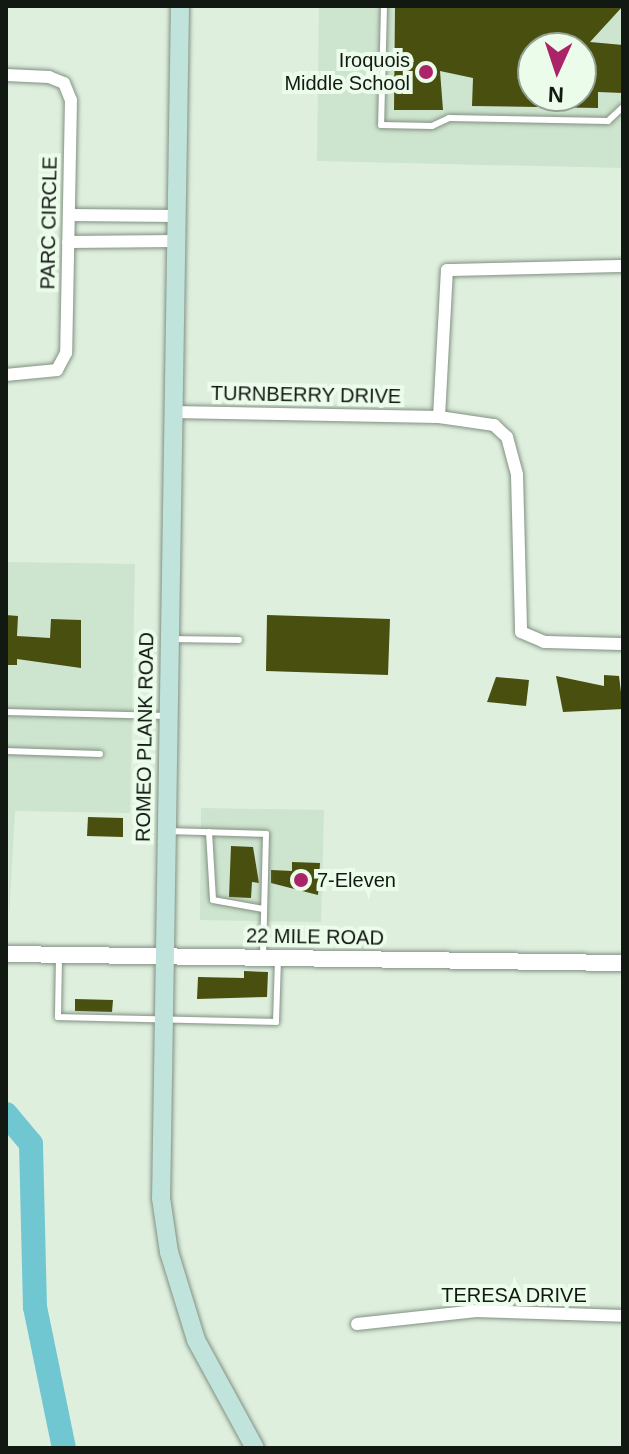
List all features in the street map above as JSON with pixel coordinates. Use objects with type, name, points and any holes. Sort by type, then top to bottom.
[{"type":"main road","name":"ROMEO PLANK ROAD","points":[[180,6],[162,1018],[158,1094],[169,1252],[196,1340],[255,1448]]},
{"type":"street","name":"PARC CIRCLE","points":[[6,75],[49,77],[70,92],[69,215],[62,363],[45,374],[6,375]]},
{"type":"street","points":[[69,215],[176,216]]},
{"type":"street","points":[[68,242],[176,241]]},
{"type":"street","points":[[439,417],[447,270],[623,266]]},
{"type":"street","name":"TURNBERRY DRIVE","points":[[173,412],[439,417],[494,425],[510,445],[518,495],[517,621],[527,637],[623,644]]},
{"type":"street","name":"22 MILE ROAD","points":[[6,954],[271,955],[623,963]]},
{"type":"street","name":"TERESA DRIVE","points":[[357,1324],[476,1311],[623,1316]]},
{"type":"lane","points":[[384,6],[381,125],[432,126],[449,118],[608,121],[623,107]]},
{"type":"lane","points":[[169,639],[239,640]]},
{"type":"lane","points":[[6,712],[167,716]]},
{"type":"lane","points":[[6,751],[100,754]]},
{"type":"lane","points":[[59,955],[58,1017],[276,1022],[271,955],[263,909],[266,834],[165,831]]},
{"type":"lane","points":[[209,832],[213,900],[263,909]]},
{"type":"shaded area","name":"Iroquois Middle School","points":[[319,6],[623,6],[623,168],[317,161]]},
{"type":"shaded area","points":[[6,562],[135,564],[130,813],[15,811],[9,918]]},
{"type":"shaded area","points":[[201,808],[324,810],[321,922],[200,920]]},
{"type":"building","name":"Iroquois Middle School","points":[[395,6],[623,6],[597,34],[517,32],[517,107],[472,106],[473,78],[440,71],[443,110],[394,110]]},
{"type":"building","name":"Iroquois Middle School","points":[[597,43],[623,45],[623,93],[598,92],[598,108]]},
{"type":"building","points":[[6,615],[18,616],[17,636],[50,638],[51,619],[81,620],[81,668],[17,659],[17,665],[6,665]]},
{"type":"building","points":[[267,615],[390,619],[388,675],[266,671]]},
{"type":"building","points":[[604,675],[619,676],[623,709],[563,712],[556,676],[604,686]]},
{"type":"building","points":[[496,677],[529,680],[526,706],[487,702]]},
{"type":"building","points":[[88,817],[123,818],[123,837],[87,836]]},
{"type":"building","points":[[231,846],[253,847],[259,883],[252,882],[251,898],[229,897]]},
{"type":"building","points":[[292,862],[320,863],[318,895],[271,883],[271,870],[292,871]]},
{"type":"building","points":[[244,971],[268,972],[267,997],[197,999],[198,977],[244,978]]},
{"type":"building","points":[[75,999],[113,1000],[112,1012],[75,1011]]},
{"type":"waterway","points":[[6,1114],[31,1144],[35,1307],[64,1448]]},
{"type":"place","name":"Iroquois Middle School","points":[[426,72]]},
{"type":"place","name":"7-Eleven","points":[[301,880]]}]
